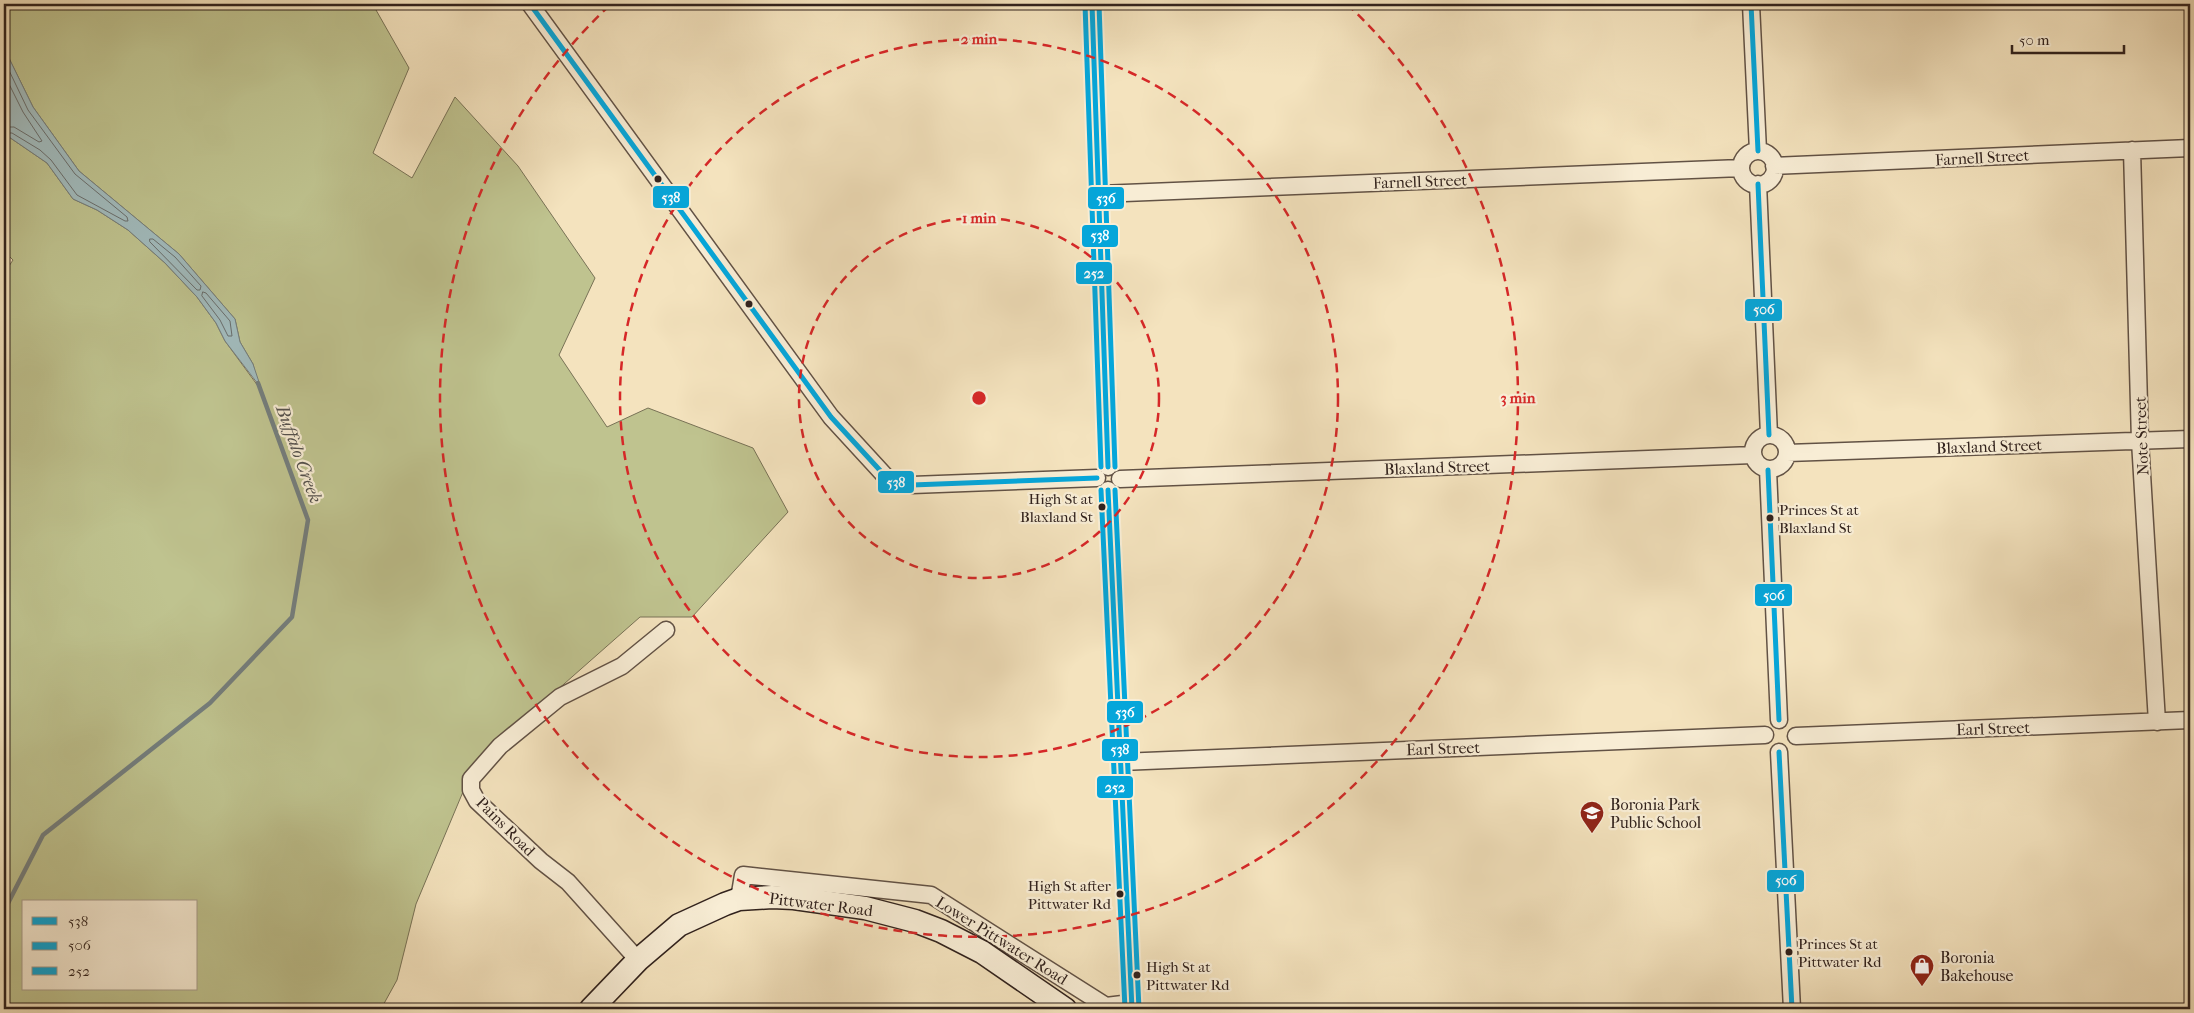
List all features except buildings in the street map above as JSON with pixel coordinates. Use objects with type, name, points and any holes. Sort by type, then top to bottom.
[{"type":"main road","name":"Pittwater Road","points":[[591,1009],[638,960],[679,925],[739,899],[794,898],[865,908],[916,921],[941,931],[982,952],[1065,1009]]},
{"type":"street","points":[[530,4],[831,417],[888,478],[899,483],[912,485],[1102,472]]},
{"type":"street","points":[[1092,4],[1100,194],[1102,472],[1100,487],[1114,485],[1121,762],[1132,1006]]},
{"type":"street","points":[[1751,4],[1758,151]]},
{"type":"street","name":"Farnell Street","points":[[1774,166],[2190,148]]},
{"type":"street","name":"Note Street","points":[[2132,150],[2140,441],[2157,722]]},
{"type":"street","points":[[1753,151],[1758,151],[1768,154],[1774,166],[1770,179],[1758,184],[1745,179],[1741,168],[1744,158],[1753,151]]},
{"type":"street","name":"Farnell Street","points":[[1100,194],[1741,168]]},
{"type":"street","points":[[1758,184],[1769,435]]},
{"type":"street","points":[[1769,435],[1782,440],[1787,453],[1782,465],[1768,470],[1757,463],[1753,455],[1756,442],[1769,435]]},
{"type":"street","name":"Blaxland Street","points":[[1787,453],[2190,439]]},
{"type":"street","name":"Blaxland Street","points":[[1114,485],[1753,455]]},
{"type":"street","points":[[1768,470],[1779,720]]},
{"type":"street","name":"Pains Road","points":[[638,960],[568,882],[541,861],[477,801],[471,790],[471,779],[500,746],[560,698],[622,666],[666,630]]},
{"type":"street","points":[[1779,720],[1793,726],[1796,736],[1793,746],[1779,752],[1770,747],[1765,736],[1770,724],[1779,720]]},
{"type":"street","name":"Earl Street","points":[[1796,736],[2190,720]]},
{"type":"street","name":"Earl Street","points":[[1121,762],[1765,736]]},
{"type":"street","points":[[1779,752],[1792,1009]]},
{"type":"street","name":"Lower Pittwater Road","points":[[739,899],[743,875],[931,895],[1106,1006],[1132,1006]]},
{"type":"green space","points":[[4,4],[390,4],[376,10],[409,68],[373,153],[412,178],[455,97],[518,166],[595,278],[559,355],[607,427],[648,408],[753,448],[788,512],[692,617],[640,617],[539,706],[465,787],[416,904],[397,980],[381,1009],[4,1009],[4,270],[7,269],[13,260],[4,251],[4,138],[9,137],[47,163],[73,199],[97,210],[128,230],[165,263],[197,297],[216,323],[225,341],[258,386],[253,364],[240,342],[235,319],[179,254],[79,171],[33,107],[4,48]]},
{"type":"water","points":[[4,48],[33,107],[79,171],[179,254],[235,319],[240,342],[253,364],[261,388],[225,341],[216,323],[197,297],[165,263],[128,230],[97,210],[73,199],[47,163],[9,137],[4,138]]},
{"type":"waterway","name":"Buffalo Creek","points":[[4,911],[43,835],[210,703],[292,617],[308,520],[258,383]]},
{"type":"transit line","name":"538","points":[[530,4],[831,417],[887,478],[899,483],[912,485],[1097,478]]},
{"type":"transit line","name":"252","points":[[1085,4],[1101,467]]},
{"type":"transit line","name":"538","points":[[1092,4],[1108,467]]},
{"type":"transit line","name":"536","points":[[1099,4],[1115,467]]},
{"type":"transit line","name":"506","points":[[1751,4],[1758,151]]},
{"type":"transit line","name":"506","points":[[1758,184],[1769,435]]},
{"type":"transit line","name":"506","points":[[1768,470],[1779,720]]},
{"type":"transit line","name":"252","points":[[1101,490],[1125,1009]]},
{"type":"transit line","name":"538","points":[[1108,490],[1132,1009]]},
{"type":"transit line","name":"536","points":[[1115,490],[1139,1009]]},
{"type":"transit line","name":"506","points":[[1779,752],[1792,1009]]},
{"type":"place","name":"High St at Blaxland St","points":[[1102,507]]},
{"type":"place","name":"Princes St at Blaxland St","points":[[1770,518]]},
{"type":"place","name":"Boronia Park Public School","points":[[1592,834]]},
{"type":"place","name":"High St after Pittwater Rd","points":[[1120,894]]},
{"type":"place","name":"Princes St at Pittwater Rd","points":[[1789,952]]},
{"type":"place","name":"High St at Pittwater Rd","points":[[1137,975]]},
{"type":"place","name":"Boronia Bakehouse","points":[[1922,987]]}]
